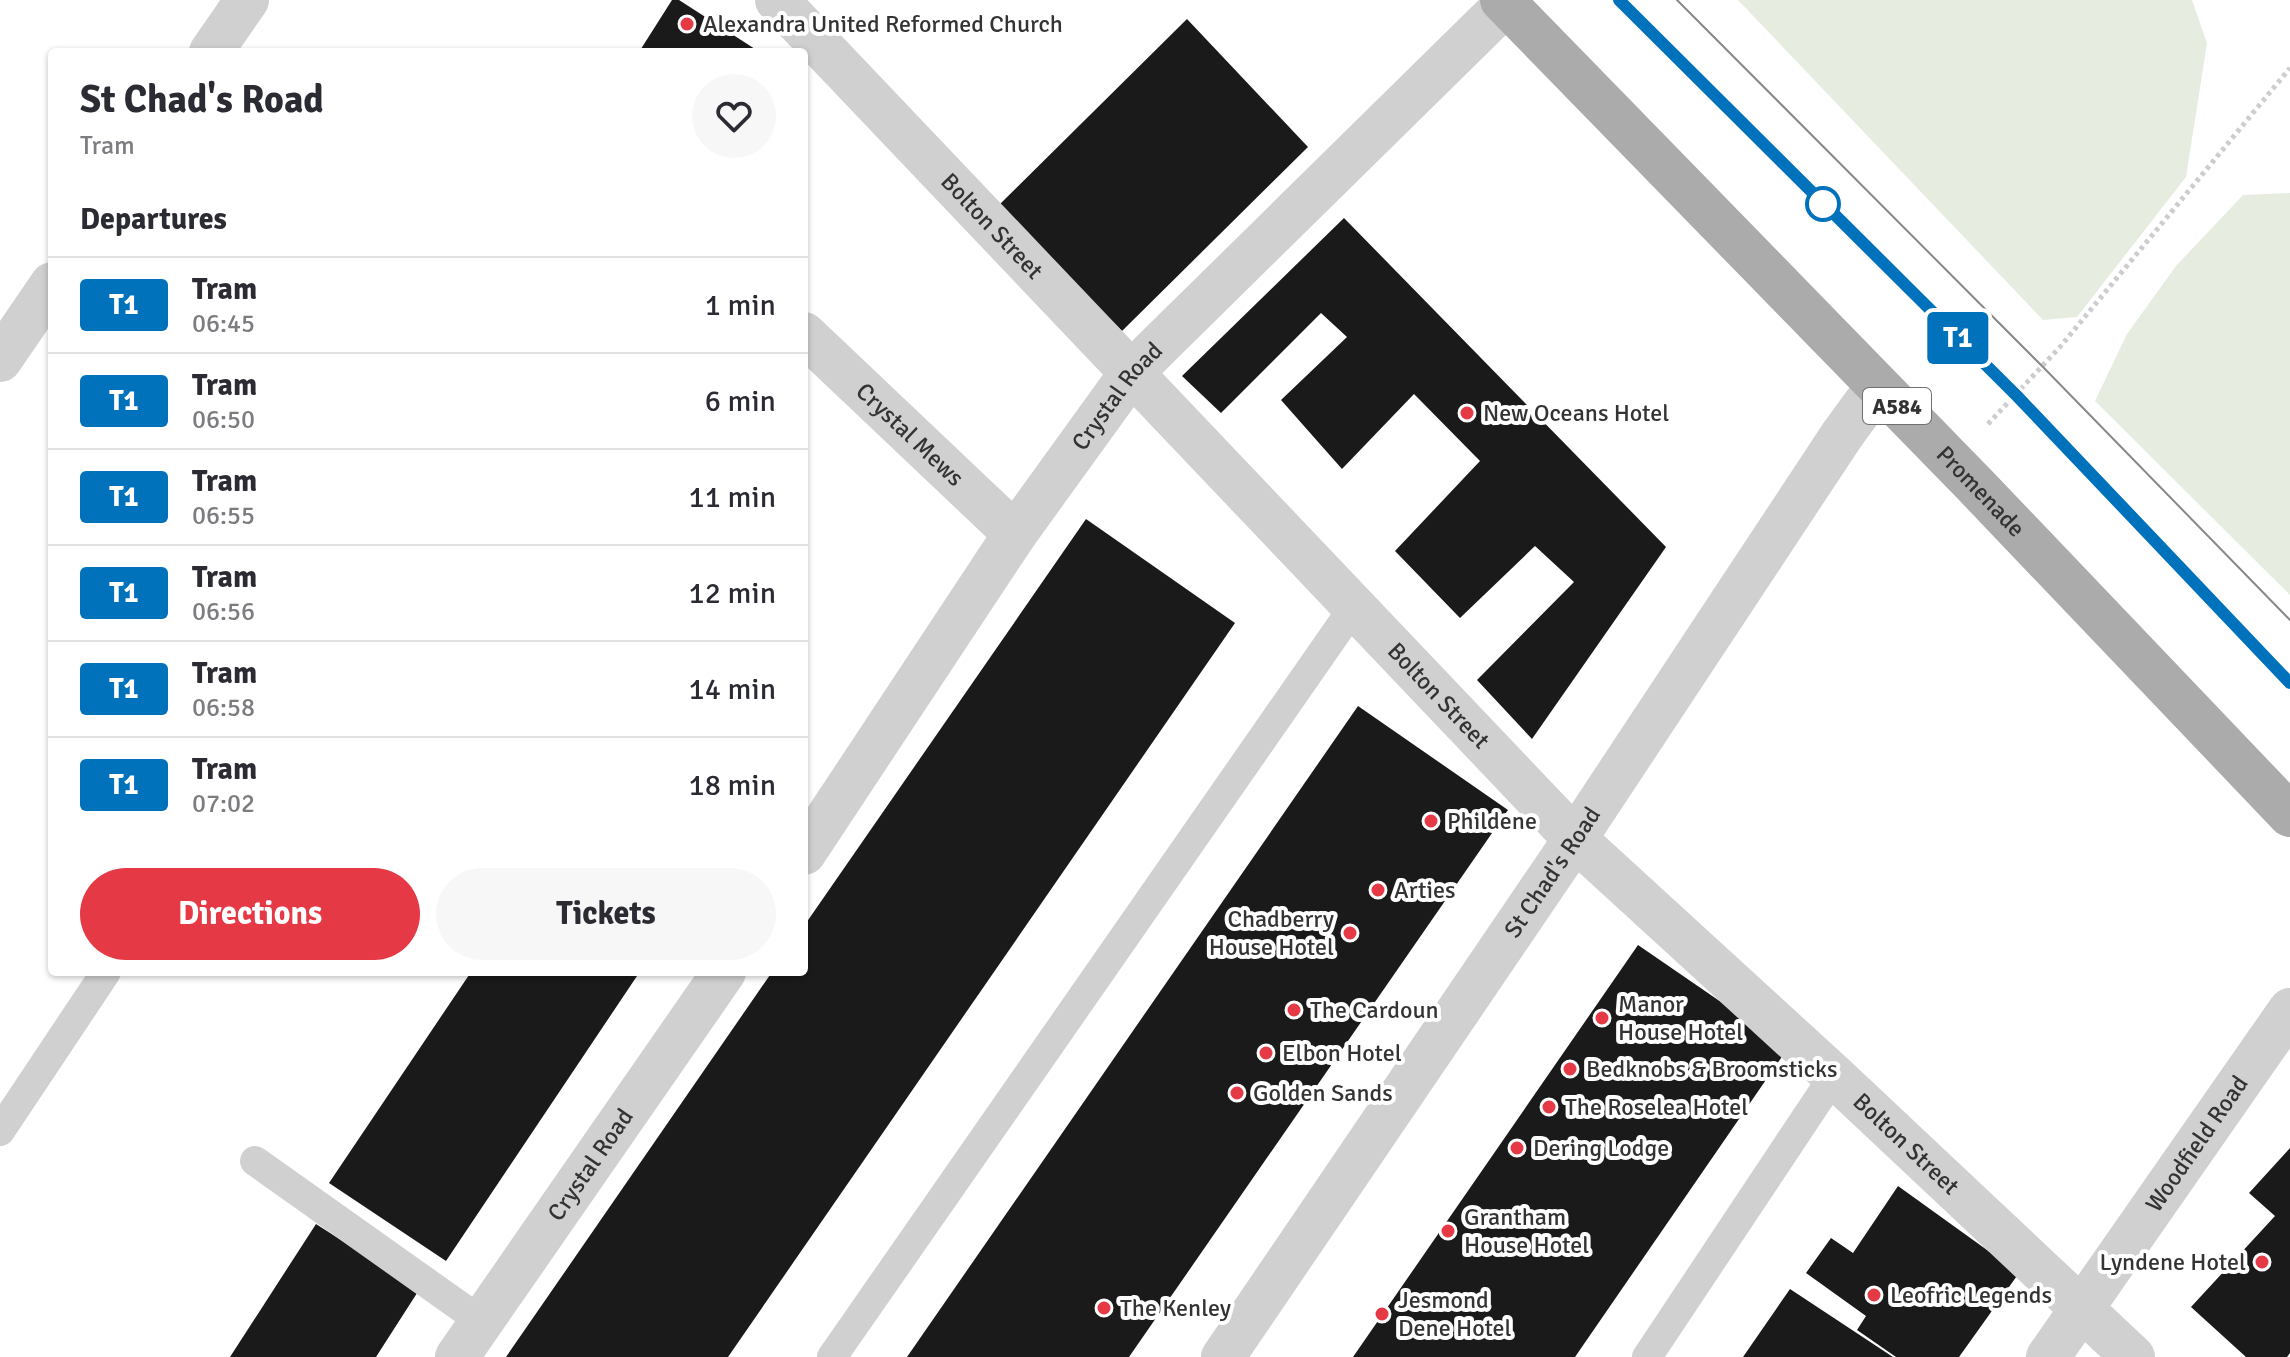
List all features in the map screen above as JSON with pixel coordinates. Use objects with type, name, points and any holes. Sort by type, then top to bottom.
[{"type":"main road","name":"Promenade","points":[[1504,2],[1976,486],[2290,815]]},
{"type":"street","points":[[214,48],[247,0]]},
{"type":"street","name":"Bolton Street","points":[[777,0],[1575,839],[1834,1076],[2133,1357]]},
{"type":"street","name":"Crystal Road","points":[[808,847],[1015,534],[1132,372],[1504,2]]},
{"type":"street","points":[[0,360],[48,290]]},
{"type":"street","name":"Crystal Mews","points":[[808,338],[1015,534]]},
{"type":"street","name":"St Chad's Road","points":[[1223,1357],[1877,387]]},
{"type":"street","name":"Crystal Road","points":[[457,1357],[721,976]]},
{"type":"street","name":"Woodfield Road","points":[[2048,1357],[2290,1010]]},
{"type":"lane","points":[[832,1357],[1354,607]]},
{"type":"lane","points":[[0,1131],[103,976]]},
{"type":"lane","points":[[1647,1357],[1834,1076]]},
{"type":"lane","points":[[255,1161],[482,1322]]},
{"type":"path","points":[[1988,425],[2060,347],[2290,68]]},
{"type":"shaded area","points":[[1738,0],[2192,0],[2207,43],[2186,177],[2077,317],[2043,320]]},
{"type":"shaded area","points":[[2290,193],[2290,595],[2095,401],[2127,334],[2176,266],[2243,195]]},
{"type":"building","name":"Alexandra United Reformed Church","points":[[672,0],[679,0],[753,48],[642,48]]},
{"type":"building","points":[[1187,19],[1308,147],[1122,331],[998,206]]},
{"type":"building","points":[[1344,218],[1666,547],[1532,739],[1477,680],[1574,582],[1535,546],[1460,618],[1395,551],[1480,461],[1414,394],[1342,469],[1281,400],[1347,337],[1321,313],[1221,413],[1182,376]]},
{"type":"building","points":[[1086,519],[1235,623],[728,1357],[506,1357],[769,976],[808,976],[808,920]]},
{"type":"building","points":[[1358,706],[1508,810],[1129,1357],[907,1357]]},
{"type":"building","points":[[1638,945],[1788,1048],[1575,1357],[1353,1357]]},
{"type":"building","points":[[468,976],[637,976],[446,1261],[329,1183]]},
{"type":"building","name":"Lyndene Hotel","points":[[2290,1148],[2290,1353],[2287,1357],[2246,1357],[2191,1307],[2275,1216],[2249,1193]]},
{"type":"building","points":[[1898,1186],[2019,1273],[1959,1357],[1896,1357],[1857,1330],[1866,1316],[1806,1273],[1831,1238],[1853,1253]]},
{"type":"building","points":[[316,1224],[419,1290],[376,1357],[230,1357]]},
{"type":"building","points":[[1790,1289],[1893,1357],[1743,1357]]},
{"type":"tram line","points":[[1619,0],[2017,396],[2290,683]]},
{"type":"tram line","name":"T1","points":[[1619,0],[2017,396],[2290,683]]},
{"type":"tram line","points":[[1677,0],[2290,620]]},
{"type":"place","name":"Alexandra United Reformed Church","points":[[687,24]]},
{"type":"place","name":"New Oceans Hotel","points":[[1467,413]]},
{"type":"place","name":"Phildene","points":[[1431,821]]},
{"type":"place","name":"Arties","points":[[1378,890]]},
{"type":"place","name":"Chadberry House Hotel","points":[[1350,933]]},
{"type":"place","name":"The Cardoun","points":[[1294,1010]]},
{"type":"place","name":"Manor House Hotel","points":[[1602,1018]]},
{"type":"place","name":"Elbon Hotel","points":[[1266,1053]]},
{"type":"place","name":"Bedknobs & Broomsticks","points":[[1570,1069]]},
{"type":"place","name":"Golden Sands","points":[[1237,1093]]},
{"type":"place","name":"The Roselea Hotel","points":[[1549,1107]]},
{"type":"place","name":"Dering Lodge","points":[[1517,1148]]},
{"type":"place","name":"Grantham House Hotel","points":[[1448,1231]]},
{"type":"place","name":"Lyndene Hotel","points":[[2262,1262]]},
{"type":"place","name":"Leofric Legends","points":[[1874,1295]]},
{"type":"place","name":"The Kenley","points":[[1104,1308]]},
{"type":"place","name":"Jesmond Dene Hotel","points":[[1382,1314]]}]
